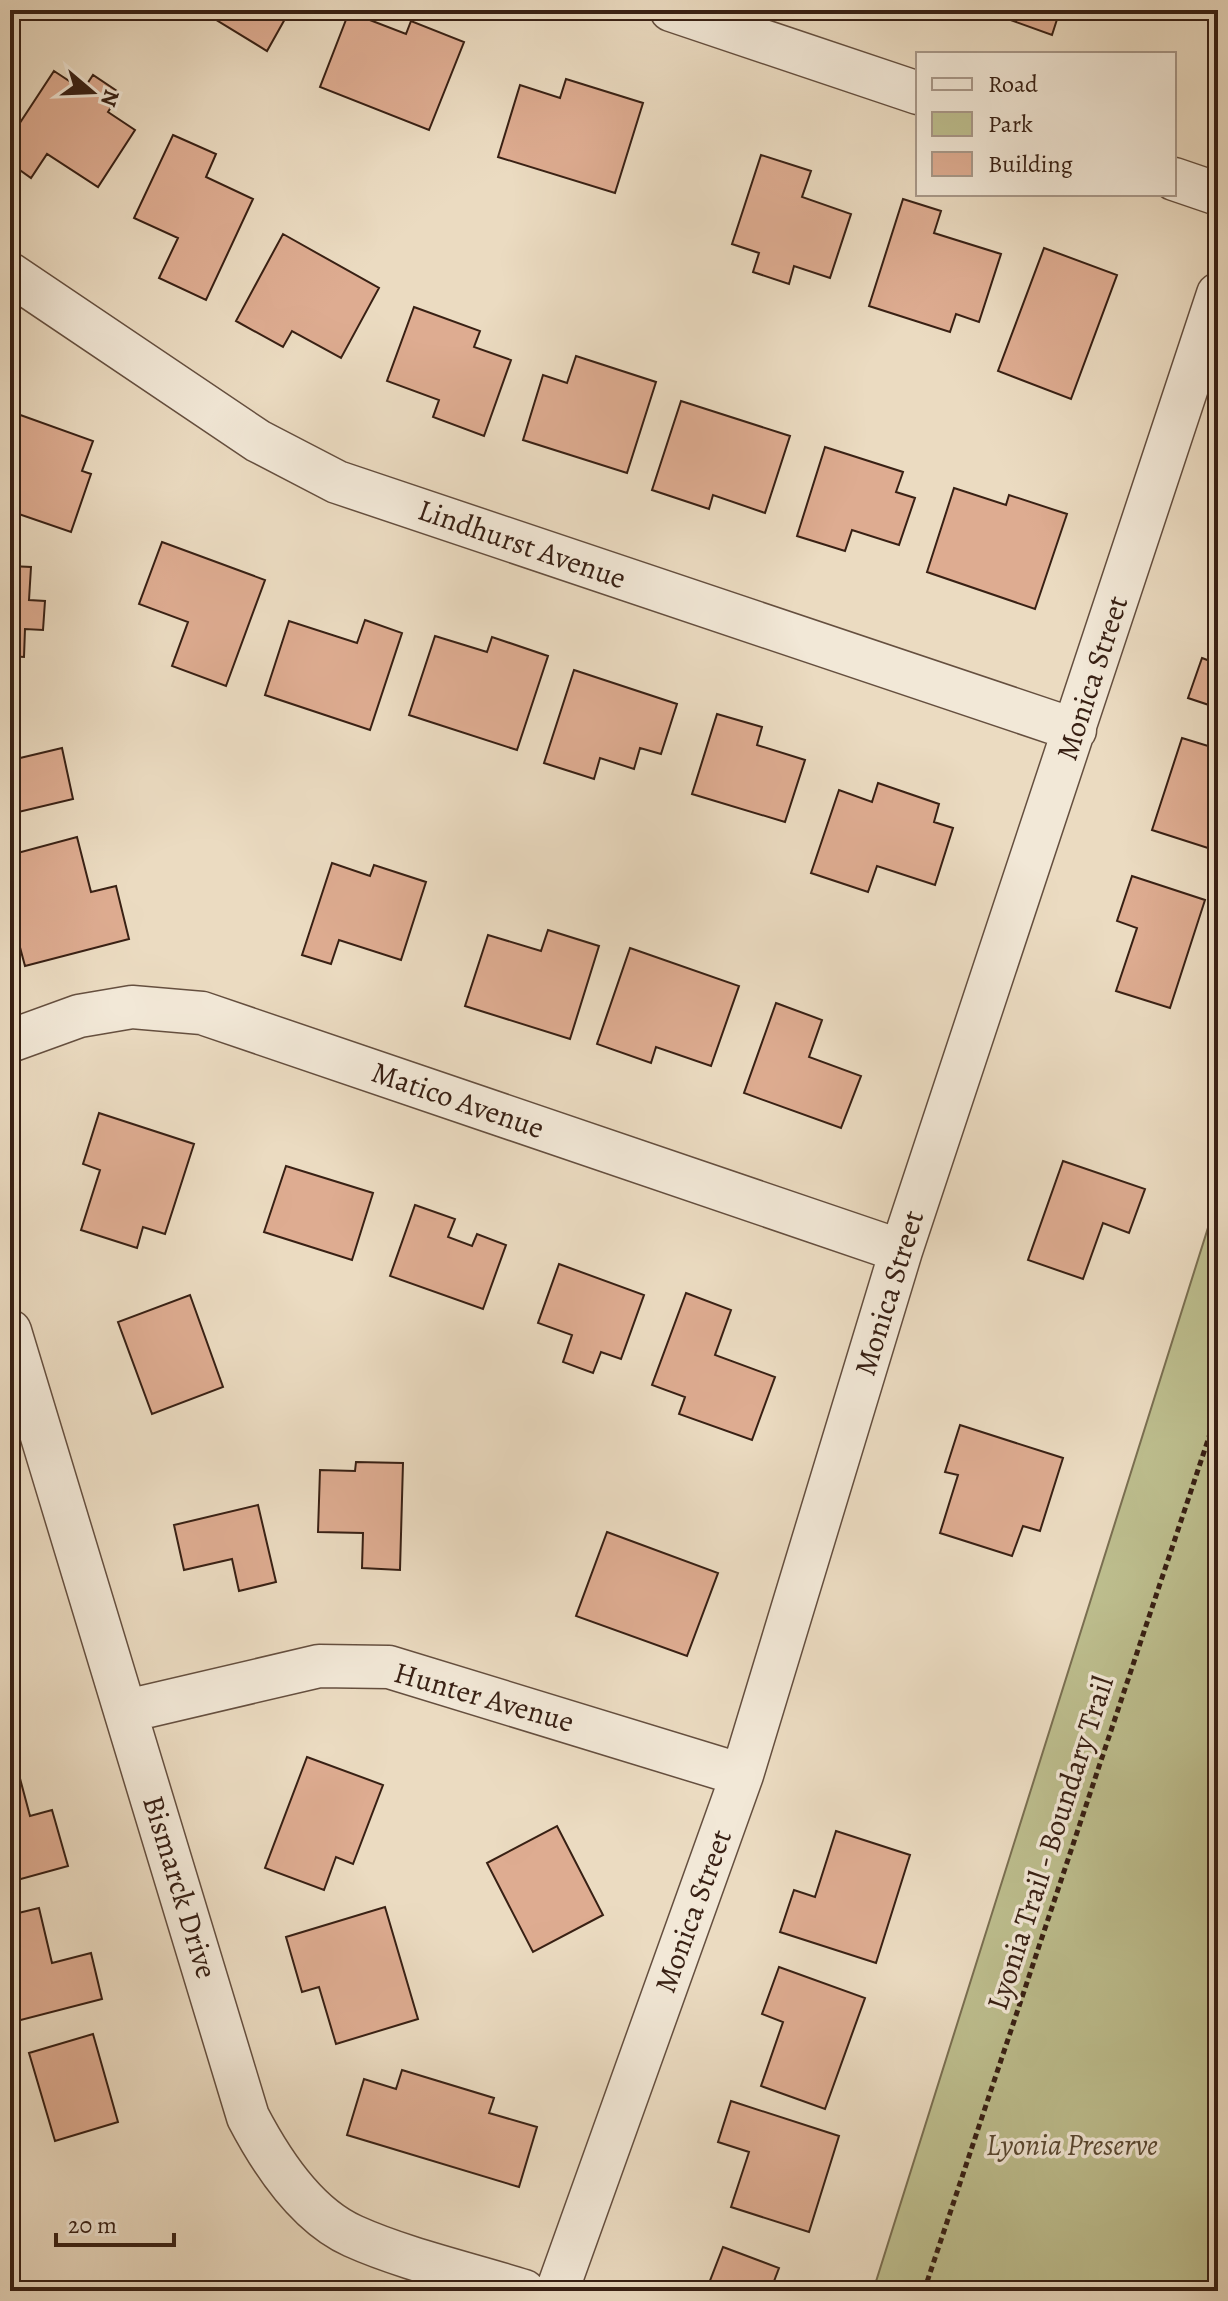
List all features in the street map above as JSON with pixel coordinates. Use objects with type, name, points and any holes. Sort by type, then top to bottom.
[{"type":"street","points":[[671,10],[916,92]]},
{"type":"street","points":[[1176,180],[1218,194]]},
{"type":"street","name":"Lindhurst Avenue","points":[[10,274],[258,441],[337,482],[1075,730]]},
{"type":"street","name":"Monica Street","points":[[557,2291],[742,1775],[901,1251],[1218,294]]},
{"type":"street","name":"Matico Avenue","points":[[10,1041],[79,1016],[132,1007],[202,1013],[901,1251]]},
{"type":"street","name":"Bismarck Drive","points":[[10,1331],[248,2117],[269,2156],[323,2217],[352,2236],[524,2291]]},
{"type":"street","name":"Hunter Avenue","points":[[127,1711],[319,1666],[389,1667],[742,1775]]},
{"type":"path","name":"Lyonia Trail - Boundary Trail","points":[[924,2291],[1218,1410]]},
{"type":"green space","name":"Lyonia Preserve","points":[[1218,1196],[1218,2291],[873,2291]]},
{"type":"building","points":[[200,10],[290,10],[267,51]]},
{"type":"building","points":[[983,10],[1060,10],[1052,35]]},
{"type":"building","points":[[349,12],[406,34],[411,21],[464,42],[429,130],[320,87]]},
{"type":"building","points":[[54,71],[83,90],[93,75],[120,93],[108,112],[135,130],[98,187],[47,154],[31,178],[10,163],[10,138]]},
{"type":"building","points":[[566,79],[643,103],[615,193],[498,157],[520,85],[560,98]]},
{"type":"building","points":[[173,135],[216,154],[206,177],[253,199],[206,300],[159,278],[178,238],[134,218]]},
{"type":"building","points":[[761,155],[811,171],[802,197],[851,214],[830,278],[794,266],[789,284],[753,272],[759,253],[732,244]]},
{"type":"building","points":[[903,199],[941,211],[934,233],[1001,254],[979,322],[956,314],[950,332],[869,306]]},
{"type":"building","points":[[283,234],[379,288],[341,358],[292,331],[283,347],[236,321]]},
{"type":"building","points":[[1044,248],[1117,275],[1071,399],[998,371]]},
{"type":"building","points":[[414,307],[480,331],[474,347],[511,360],[484,436],[433,417],[439,400],[387,381]]},
{"type":"building","points":[[576,356],[656,382],[627,473],[523,440],[543,375],[567,383]]},
{"type":"building","points":[[681,401],[790,436],[765,513],[713,495],[709,509],[652,490]]},
{"type":"building","points":[[12,412],[93,441],[82,471],[91,474],[71,532],[10,511]]},
{"type":"building","points":[[825,447],[903,472],[896,492],[915,498],[899,545],[852,530],[845,551],[797,536]]},
{"type":"building","points":[[954,488],[1006,505],[1009,495],[1067,514],[1035,609],[927,572]]},
{"type":"building","points":[[162,542],[265,580],[226,686],[172,666],[188,622],[139,604]]},
{"type":"building","points":[[10,566],[31,567],[29,600],[45,601],[43,630],[25,629],[24,657],[10,656]]},
{"type":"building","points":[[365,620],[402,633],[370,730],[265,695],[289,621],[357,643]]},
{"type":"building","points":[[435,636],[487,652],[492,637],[548,656],[517,750],[409,715]]},
{"type":"building","points":[[1202,658],[1218,664],[1218,708],[1188,698]]},
{"type":"building","points":[[574,670],[677,704],[661,754],[640,748],[634,769],[600,758],[594,779],[544,763]]},
{"type":"building","points":[[10,714],[20,758],[62,748],[73,799],[10,814]]},
{"type":"building","points":[[717,714],[762,727],[757,745],[805,760],[785,822],[692,794]]},
{"type":"building","points":[[1182,738],[1218,749],[1218,828],[1211,849],[1152,830]]},
{"type":"building","points":[[878,783],[939,804],[934,822],[953,828],[935,885],[877,866],[868,892],[811,873],[839,790],[872,802]]},
{"type":"building","points":[[77,837],[91,892],[116,886],[129,939],[25,966],[10,910],[10,855]]},
{"type":"building","points":[[332,863],[370,876],[374,865],[426,882],[401,960],[339,940],[331,964],[302,955]]},
{"type":"building","points":[[1132,876],[1205,900],[1170,1008],[1116,991],[1137,928],[1117,921]]},
{"type":"building","points":[[548,930],[599,946],[570,1039],[465,1006],[488,935],[541,951]]},
{"type":"building","points":[[630,948],[739,986],[711,1066],[656,1047],[651,1063],[597,1044]]},
{"type":"building","points":[[776,1003],[822,1020],[809,1057],[861,1076],[841,1128],[744,1093]]},
{"type":"building","points":[[99,1113],[194,1144],[165,1234],[143,1227],[137,1248],[81,1230],[100,1170],[83,1164]]},
{"type":"building","points":[[1063,1161],[1145,1189],[1129,1233],[1103,1223],[1083,1279],[1028,1260]]},
{"type":"building","points":[[286,1166],[373,1193],[352,1260],[264,1232]]},
{"type":"building","points":[[415,1205],[455,1219],[448,1237],[472,1246],[477,1234],[506,1245],[483,1309],[390,1276]]},
{"type":"building","points":[[559,1264],[644,1295],[621,1359],[601,1352],[593,1373],[563,1362],[572,1335],[538,1323]]},
{"type":"building","points":[[686,1293],[731,1310],[715,1355],[775,1377],[752,1440],[679,1414],[685,1397],[652,1385]]},
{"type":"building","points":[[190,1295],[223,1387],[152,1414],[118,1322]]},
{"type":"building","points":[[960,1425],[1063,1458],[1040,1531],[1023,1526],[1012,1556],[940,1533],[958,1475],[945,1472]]},
{"type":"building","points":[[356,1462],[403,1463],[400,1570],[362,1568],[363,1533],[318,1532],[320,1470],[355,1471]]},
{"type":"building","points":[[258,1505],[276,1582],[239,1591],[232,1559],[184,1570],[174,1525]]},
{"type":"building","points":[[607,1532],[718,1573],[687,1656],[576,1616]]},
{"type":"building","points":[[307,1757],[383,1785],[353,1864],[336,1857],[324,1890],[265,1868]]},
{"type":"building","points":[[18,1771],[30,1816],[52,1810],[68,1866],[10,1882],[10,1773]]},
{"type":"building","points":[[557,1826],[603,1915],[533,1952],[487,1863]]},
{"type":"building","points":[[836,1831],[910,1855],[876,1963],[780,1932],[794,1890],[815,1897]]},
{"type":"building","points":[[385,1907],[418,2019],[336,2044],[319,1987],[302,1992],[286,1937]]},
{"type":"building","points":[[39,1908],[52,1963],[91,1953],[102,1999],[13,2022],[10,1915]]},
{"type":"building","points":[[779,1967],[865,1998],[825,2109],[761,2086],[783,2022],[762,2014]]},
{"type":"building","points":[[93,2034],[118,2122],[55,2141],[29,2053]]},
{"type":"building","points":[[402,2070],[494,2098],[489,2113],[537,2127],[519,2187],[347,2135],[364,2079],[396,2089]]},
{"type":"building","points":[[731,2101],[839,2136],[809,2232],[731,2207],[749,2152],[718,2142]]},
{"type":"building","points":[[723,2247],[779,2268],[773,2284],[792,2291],[706,2291]]}]
